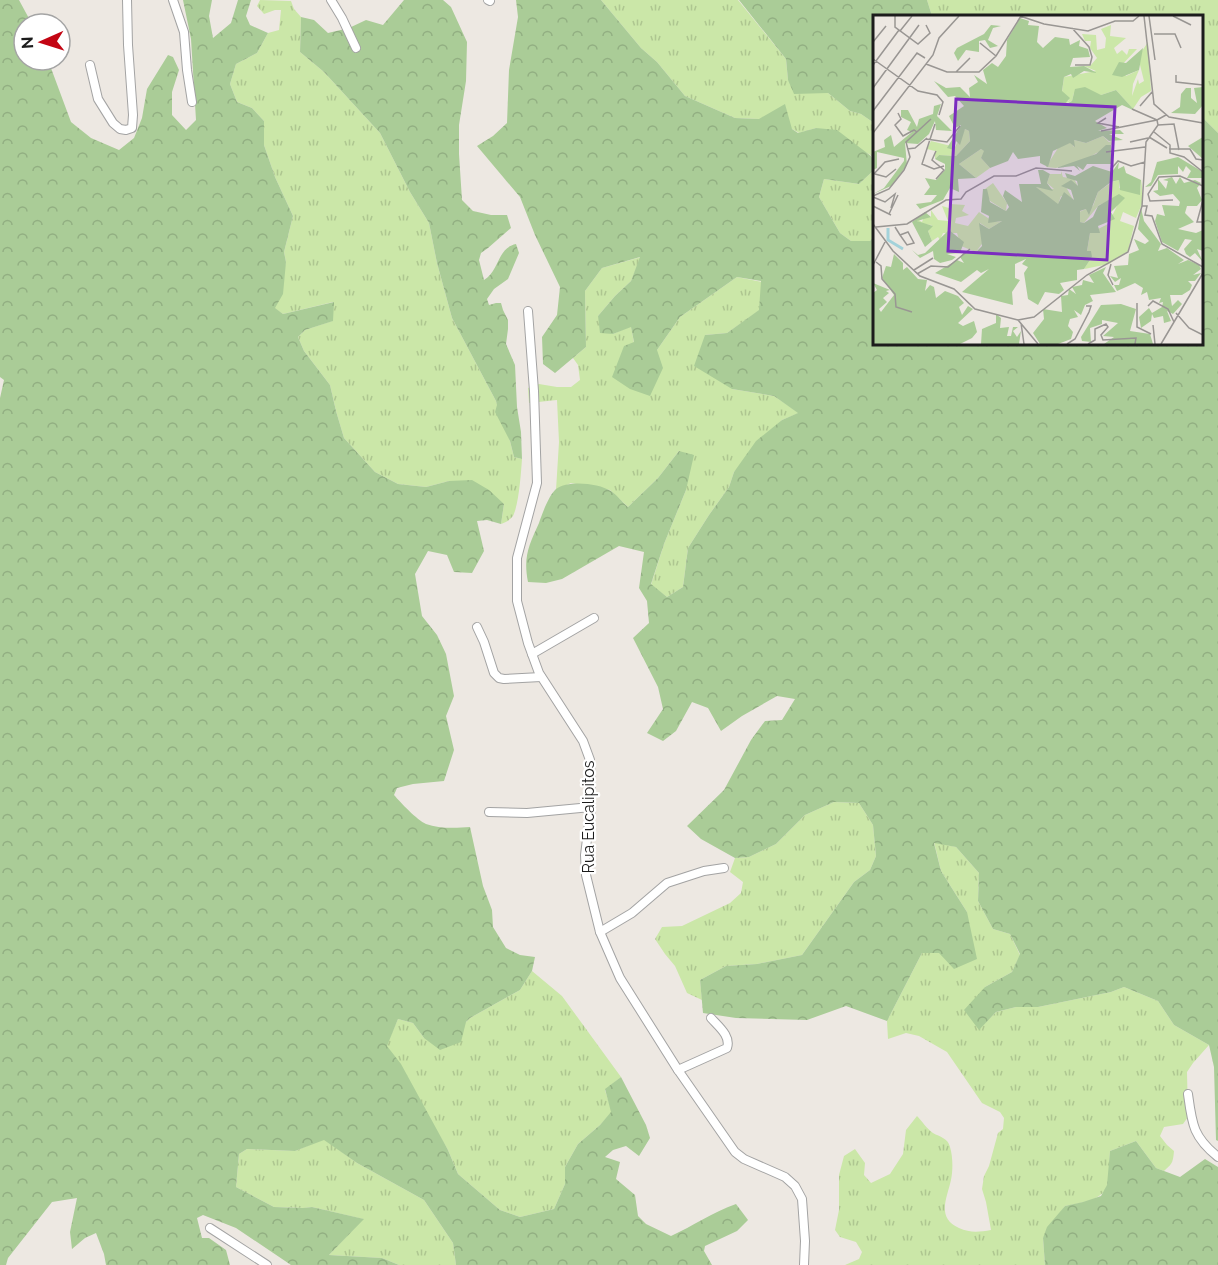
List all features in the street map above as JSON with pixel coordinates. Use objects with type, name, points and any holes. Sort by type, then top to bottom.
[{"type":"street","points":[[90,65],[98,99],[113,123],[120,129],[132,128],[127,0]]},
{"type":"street","points":[[173,0],[184,32],[192,102]]},
{"type":"street","points":[[331,0],[356,48]]},
{"type":"street","name":"Rua Eucalipitos","points":[[528,311],[534,391],[537,483],[517,558],[517,601],[532,654],[542,677],[583,741],[590,760],[591,807],[585,855],[586,875],[600,932],[620,978],[678,1070],[735,1152],[750,1162],[785,1177],[795,1186],[802,1199],[804,1265]]},
{"type":"street","points":[[532,654],[594,618]]},
{"type":"street","points":[[477,627],[494,673],[499,678],[542,677]]},
{"type":"street","points":[[489,812],[526,813],[591,807]]},
{"type":"street","points":[[600,932],[632,913],[667,883],[704,871],[724,868]]},
{"type":"street","points":[[678,1070],[727,1048],[729,1039],[711,1018]]},
{"type":"street","points":[[1188,1094],[1192,1122],[1198,1137],[1218,1157]]},
{"type":"street","points":[[210,1228],[267,1265]]},
{"type":"green space","points":[[0,0],[19,0],[26,12],[12,12],[12,72],[52,72],[71,122],[91,138],[119,150],[134,138],[142,118],[147,89],[168,55],[173,57],[179,70],[172,92],[172,115],[186,130],[196,120],[191,39],[183,0],[212,0],[209,16],[213,38],[231,23],[238,0],[251,0],[246,16],[250,25],[268,33],[257,53],[236,64],[230,84],[237,102],[252,108],[264,121],[264,145],[275,177],[293,216],[284,252],[286,262],[283,294],[275,308],[283,314],[334,302],[333,321],[305,330],[298,337],[304,351],[330,385],[344,438],[375,472],[398,484],[426,487],[449,481],[472,480],[489,490],[504,504],[501,524],[487,520],[477,521],[484,551],[472,573],[454,572],[447,555],[428,551],[415,574],[422,616],[437,635],[446,654],[454,696],[446,716],[454,750],[444,781],[397,788],[394,795],[426,824],[454,828],[470,827],[483,886],[492,910],[493,927],[506,948],[520,955],[535,957],[532,971],[520,990],[466,1022],[461,1042],[440,1050],[424,1038],[413,1023],[398,1019],[387,1046],[401,1064],[448,1150],[458,1174],[500,1210],[520,1217],[554,1209],[565,1184],[565,1167],[578,1144],[611,1112],[605,1089],[621,1077],[646,1125],[650,1138],[639,1156],[626,1146],[613,1150],[605,1157],[620,1162],[616,1179],[635,1195],[638,1216],[646,1224],[671,1236],[736,1204],[748,1220],[737,1231],[705,1246],[704,1251],[712,1265],[456,1265],[453,1243],[424,1200],[357,1163],[324,1140],[295,1151],[247,1149],[239,1154],[236,1187],[274,1207],[312,1207],[364,1219],[329,1255],[382,1258],[399,1265],[291,1265],[236,1228],[203,1215],[197,1218],[202,1238],[209,1238],[226,1250],[230,1265],[106,1265],[96,1233],[85,1238],[72,1249],[70,1232],[77,1198],[52,1202],[8,1258],[6,1265],[0,1265],[0,398],[4,380],[0,377]]},
{"type":"green space","points":[[260,0],[291,1],[301,17],[300,52],[324,72],[380,133],[410,192],[429,223],[452,318],[496,401],[514,457],[522,459],[515,511],[512,517],[501,524],[504,504],[449,481],[426,487],[398,484],[375,472],[344,438],[330,385],[304,351],[298,337],[305,330],[332,321],[333,302],[283,314],[274,308],[286,262],[284,252],[293,216],[275,177],[264,145],[264,121],[252,108],[237,102],[230,84],[236,64],[257,53],[268,33],[279,30],[281,10],[264,14],[257,6]]},
{"type":"green space","points":[[404,0],[443,0],[451,7],[467,42],[466,81],[459,125],[462,200],[473,211],[491,215],[507,215],[511,228],[481,253],[479,260],[484,280],[510,246],[516,244],[519,253],[508,279],[494,289],[487,299],[489,305],[501,303],[508,320],[506,344],[515,365],[522,459],[514,457],[510,441],[495,412],[496,401],[452,318],[429,223],[410,192],[380,133],[324,72],[300,52],[301,17],[314,20],[328,33],[349,28],[366,20],[383,25]]},
{"type":"green space","points":[[516,0],[601,0],[685,96],[735,118],[759,119],[785,104],[792,129],[798,133],[816,128],[837,130],[871,156],[873,171],[859,184],[824,179],[819,197],[840,233],[851,241],[870,241],[873,237],[873,345],[1203,345],[1203,118],[1218,133],[1218,1141],[1216,1140],[1214,1067],[1209,1045],[1174,1025],[1158,1001],[1124,987],[1111,992],[1038,1007],[1016,1007],[996,1012],[979,1030],[964,1010],[985,987],[1012,972],[1020,954],[1010,934],[993,929],[978,901],[979,873],[956,847],[934,843],[941,871],[967,912],[977,959],[954,969],[939,953],[922,953],[887,1021],[846,1006],[807,1020],[736,1018],[703,1013],[700,980],[726,966],[757,964],[802,955],[854,882],[870,870],[876,856],[873,825],[859,803],[834,802],[805,815],[776,844],[749,857],[735,858],[701,839],[687,826],[724,790],[751,740],[765,721],[782,720],[795,699],[777,696],[721,731],[708,708],[692,702],[676,731],[663,741],[647,733],[663,709],[658,687],[633,638],[649,623],[647,601],[639,588],[644,552],[619,546],[562,579],[546,583],[528,582],[527,558],[544,510],[556,489],[568,484],[599,486],[611,491],[628,507],[658,478],[679,451],[694,455],[686,490],[651,584],[667,597],[683,587],[688,548],[729,487],[734,472],[756,441],[782,420],[798,413],[774,396],[732,389],[694,366],[705,335],[727,333],[759,310],[761,281],[737,277],[680,317],[657,350],[663,368],[650,396],[630,389],[612,377],[624,346],[634,342],[631,327],[613,334],[600,333],[598,316],[631,281],[640,257],[602,268],[585,291],[586,347],[555,373],[543,364],[542,337],[557,315],[560,287],[520,197],[477,146],[507,123],[509,70],[518,17]]},
{"type":"green space","points":[[601,0],[738,0],[786,59],[788,80],[828,93],[850,111],[861,114],[873,122],[873,159],[871,155],[816,128],[799,133],[759,119],[735,118],[685,96],[657,62],[641,48]]},
{"type":"green space","points":[[739,0],[927,0],[932,15],[873,15],[873,122],[861,114],[850,111],[828,93],[794,94],[788,80],[786,59]]},
{"type":"green space","points":[[927,0],[1218,0],[1218,133],[1203,118],[1203,15],[932,15]]},
{"type":"green space","points":[[873,171],[873,237],[870,241],[851,241],[840,233],[819,197],[824,179],[859,184]]},
{"type":"green space","points":[[641,257],[631,281],[598,316],[613,334],[631,326],[634,343],[657,350],[680,317],[737,277],[762,282],[760,310],[727,333],[705,335],[732,389],[774,396],[799,413],[782,420],[734,472],[729,487],[688,548],[683,587],[667,597],[651,585],[664,544],[686,490],[679,451],[658,478],[628,507],[610,490],[571,483],[556,490],[559,442],[557,400],[529,403],[528,388],[539,384],[571,387],[580,380],[578,365],[573,358],[586,347],[585,291],[602,268]]},
{"type":"green space","points":[[834,802],[859,803],[873,825],[876,856],[870,870],[854,882],[802,955],[757,964],[726,966],[700,980],[702,1000],[687,993],[675,966],[655,939],[662,927],[682,926],[730,903],[741,893],[743,882],[730,872],[735,858],[749,857],[776,844],[805,815]]},
{"type":"green space","points":[[934,842],[956,847],[979,873],[978,901],[993,929],[1010,934],[1020,955],[1012,972],[985,987],[979,1029],[996,1012],[1016,1007],[1038,1007],[1111,992],[1124,987],[1158,1001],[1174,1025],[1209,1045],[1187,1072],[1188,1117],[1183,1124],[1164,1127],[1160,1136],[1174,1151],[1173,1161],[1164,1171],[1156,1168],[1136,1141],[1110,1151],[1109,1178],[1104,1191],[1095,1198],[1065,1206],[1043,1238],[1045,1265],[845,1265],[859,1259],[862,1252],[856,1242],[840,1237],[835,1230],[839,1210],[839,1175],[844,1156],[855,1149],[865,1163],[864,1175],[871,1183],[890,1174],[903,1154],[906,1130],[917,1116],[931,1131],[946,1140],[950,1147],[952,1168],[945,1207],[947,1219],[967,1231],[991,1230],[982,1189],[998,1133],[1003,1129],[1004,1118],[1000,1112],[982,1103],[947,1052],[919,1036],[906,1033],[888,1039],[887,1021],[922,953],[939,953],[967,912],[941,871]]},
{"type":"green space","points":[[532,971],[562,996],[621,1077],[605,1090],[612,1112],[578,1144],[565,1167],[565,1184],[554,1209],[520,1217],[500,1210],[458,1174],[448,1150],[386,1046],[398,1019],[413,1023],[424,1038],[466,1022],[520,990]]},
{"type":"green space","points":[[324,1139],[357,1163],[424,1200],[453,1243],[456,1265],[399,1265],[382,1258],[329,1255],[363,1219],[312,1207],[274,1207],[236,1187],[239,1154],[247,1149],[295,1151]]},
{"type":"green space","points":[[1136,1141],[1156,1168],[1180,1177],[1205,1159],[1218,1167],[1218,1265],[1045,1265],[1043,1238],[1047,1227],[1065,1206],[1101,1196],[1107,1185],[1110,1151]]}]
